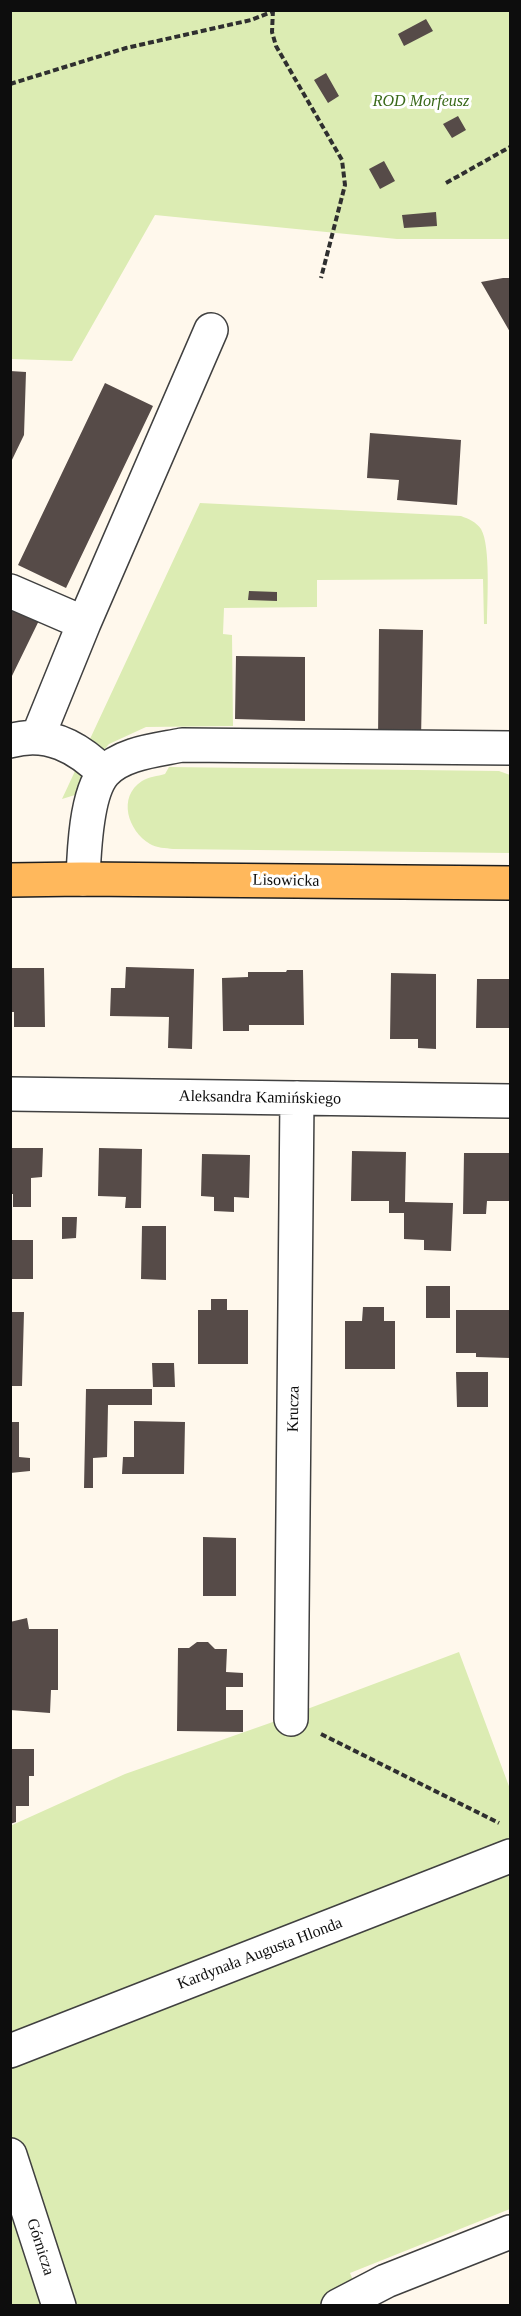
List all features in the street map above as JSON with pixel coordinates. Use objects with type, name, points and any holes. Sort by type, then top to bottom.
[{"type":"main road","name":"Lisowicka","points":[[10,872],[72,879]]},
{"type":"main road","name":"Lisowicka","points":[[10,880],[510,883]]},
{"type":"street","points":[[104,773],[88,757],[73,748],[24,739],[84,623],[211,330]]},
{"type":"street","points":[[10,591],[84,623]]},
{"type":"street","points":[[72,879],[84,848],[97,786],[104,773],[116,764],[132,757],[182,745],[510,748]]},
{"type":"street","name":"Aleksandra Kamińskiego","points":[[10,1094],[510,1101]]},
{"type":"street","name":"Krucza","points":[[291,1719],[297,1098]]},
{"type":"street","name":"Kardynała Augusta Hlonda","points":[[10,2051],[510,1856]]},
{"type":"street","name":"Górnicza","points":[[10,2155],[59,2306]]},
{"type":"street","points":[[338,2306],[386,2281],[510,2232]]},
{"type":"path","points":[[10,84],[126,48],[251,20],[275,11],[272,32],[276,46],[342,160],[344,171],[345,185],[321,278]]},
{"type":"path","points":[[446,183],[510,147]]},
{"type":"path","points":[[291,1719],[500,1824]]},
{"type":"green space","name":"ROD Morfeusz","points":[[11,11],[510,11],[510,239],[397,239],[155,215],[72,361],[11,359]]},
{"type":"green space","points":[[200,503],[467,518],[481,529],[484,537],[488,589],[487,624],[484,624],[483,579],[317,580],[317,607],[224,608],[223,634],[232,635],[233,726],[146,727],[109,744],[90,766],[75,795],[62,799]]},
{"type":"green space","points":[[169,767],[499,771],[510,775],[510,853],[158,847],[150,844],[136,831],[128,814],[128,805],[134,788],[144,780],[165,774]]},
{"type":"green space","points":[[459,1652],[510,1789],[510,2209],[350,2273],[363,2305],[11,2305],[10,1826],[125,1774],[270,1723]]},
{"type":"building","points":[[426,19],[433,31],[404,46],[398,34]]},
{"type":"building","points":[[326,73],[339,96],[328,103],[314,80]]},
{"type":"building","points":[[458,116],[466,130],[452,138],[443,124]]},
{"type":"building","points":[[384,161],[395,181],[380,189],[369,169]]},
{"type":"building","points":[[436,212],[437,226],[404,228],[402,215]]},
{"type":"building","points":[[510,278],[510,332],[481,282]]},
{"type":"building","points":[[10,371],[26,372],[24,435],[10,464]]},
{"type":"building","points":[[105,383],[153,406],[66,588],[18,565]]},
{"type":"building","points":[[370,433],[461,440],[457,505],[397,500],[399,480],[367,478]]},
{"type":"building","points":[[249,591],[277,592],[277,601],[248,600]]},
{"type":"building","points":[[49,600],[10,680],[10,605]]},
{"type":"building","points":[[379,629],[423,630],[421,740],[378,740]]},
{"type":"building","points":[[236,656],[305,657],[305,721],[235,719]]},
{"type":"building","points":[[126,967],[194,969],[192,1049],[168,1048],[169,1017],[110,1016],[111,988],[125,988]]},
{"type":"building","points":[[10,968],[44,968],[45,1027],[14,1027],[14,1012],[10,1012]]},
{"type":"building","points":[[287,970],[303,970],[304,1025],[249,1025],[249,1031],[223,1031],[222,978],[248,977],[248,972],[286,972]]},
{"type":"building","points":[[391,973],[436,974],[436,1049],[418,1048],[418,1039],[390,1039]]},
{"type":"building","points":[[477,979],[510,979],[510,1028],[476,1028]]},
{"type":"building","points":[[10,1148],[43,1148],[42,1177],[31,1178],[31,1207],[13,1207],[13,1194],[10,1194]]},
{"type":"building","points":[[99,1148],[142,1149],[141,1208],[125,1208],[126,1197],[98,1196]]},
{"type":"building","points":[[352,1151],[406,1152],[405,1202],[453,1203],[451,1251],[424,1250],[424,1240],[404,1239],[404,1213],[389,1213],[389,1201],[351,1201]]},
{"type":"building","points":[[464,1153],[510,1153],[510,1201],[487,1201],[486,1214],[463,1214]]},
{"type":"building","points":[[202,1154],[250,1155],[249,1198],[234,1197],[234,1212],[214,1211],[214,1197],[201,1196]]},
{"type":"building","points":[[62,1217],[77,1217],[76,1238],[62,1239]]},
{"type":"building","points":[[142,1226],[166,1226],[166,1280],[141,1279]]},
{"type":"building","points":[[10,1240],[33,1240],[33,1279],[10,1279]]},
{"type":"building","points":[[426,1286],[450,1286],[450,1318],[426,1318]]},
{"type":"building","points":[[211,1299],[227,1299],[227,1310],[248,1310],[248,1364],[198,1364],[198,1310],[211,1310]]},
{"type":"building","points":[[363,1307],[384,1307],[384,1321],[395,1321],[395,1369],[345,1369],[345,1321],[362,1321]]},
{"type":"building","points":[[456,1310],[510,1310],[510,1358],[476,1357],[476,1353],[456,1353]]},
{"type":"building","points":[[10,1312],[24,1312],[22,1386],[10,1386]]},
{"type":"building","points":[[152,1363],[174,1363],[175,1387],[153,1387]]},
{"type":"building","points":[[456,1372],[488,1372],[488,1407],[457,1407]]},
{"type":"building","points":[[86,1389],[152,1389],[152,1405],[108,1405],[107,1457],[93,1458],[93,1488],[84,1488]]},
{"type":"building","points":[[134,1421],[185,1422],[184,1474],[122,1474],[123,1457],[134,1457]]},
{"type":"building","points":[[10,1422],[19,1422],[19,1457],[30,1458],[30,1471],[10,1473]]},
{"type":"building","points":[[203,1537],[236,1538],[236,1596],[203,1596]]},
{"type":"building","points":[[27,1618],[29,1629],[58,1629],[58,1690],[51,1690],[50,1713],[10,1710],[10,1622]]},
{"type":"building","points":[[197,1642],[208,1642],[215,1649],[227,1649],[226,1672],[243,1673],[243,1687],[226,1687],[226,1710],[243,1710],[243,1732],[177,1731],[178,1648],[189,1648]]},
{"type":"building","points":[[10,1749],[34,1749],[34,1776],[29,1776],[29,1806],[16,1806],[16,1822],[10,1824]]}]
